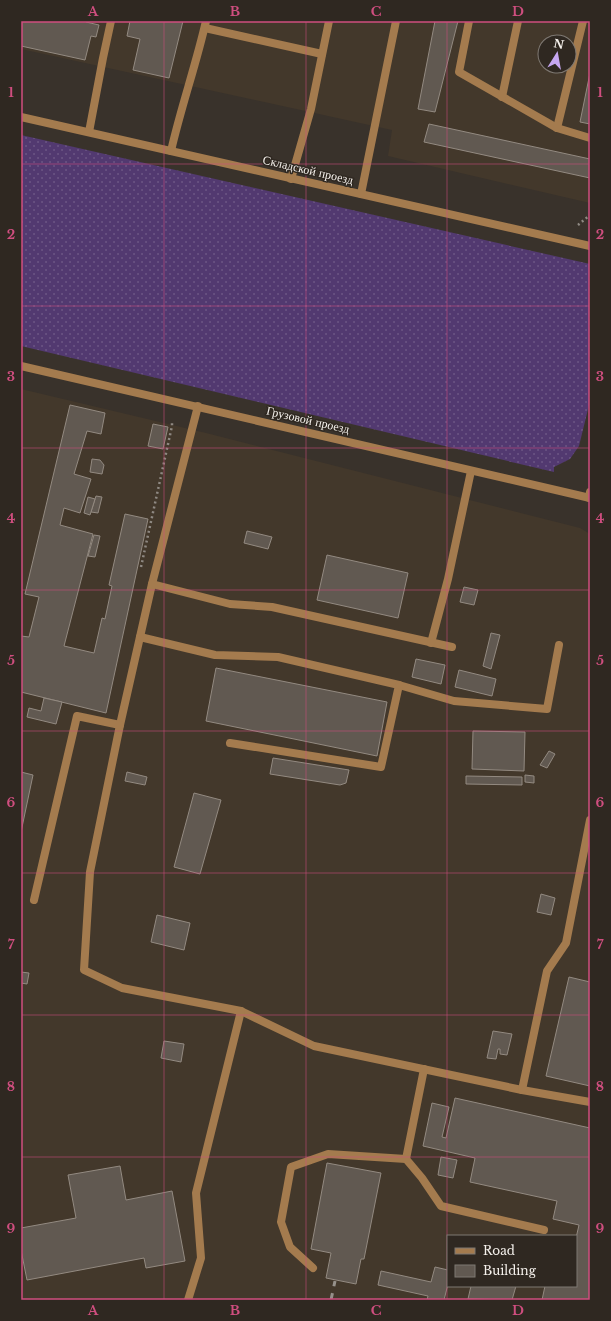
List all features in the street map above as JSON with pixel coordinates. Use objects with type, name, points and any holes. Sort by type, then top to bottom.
[{"type":"street","points":[[89,132],[111,21]]},
{"type":"street","points":[[292,179],[311,109],[329,21]]},
{"type":"street","points":[[361,194],[396,21]]},
{"type":"street","points":[[469,21],[459,72],[557,128],[590,138]]},
{"type":"street","points":[[502,97],[518,21]]},
{"type":"street","points":[[557,128],[583,21]]},
{"type":"street","points":[[171,151],[205,25],[322,54]]},
{"type":"street","name":"Складской проезд","points":[[21,117],[590,246]]},
{"type":"street","name":"Грузовой проезд","points":[[21,366],[590,496]]},
{"type":"street","points":[[198,406],[152,584],[120,725],[90,872],[84,970],[122,988],[241,1011],[314,1046],[522,1090],[590,1102]]},
{"type":"street","points":[[431,643],[448,579],[471,470]]},
{"type":"street","points":[[152,584],[230,604],[272,607],[452,647]]},
{"type":"street","points":[[140,637],[215,655],[278,657],[399,685],[454,701],[547,709],[559,645]]},
{"type":"street","points":[[230,743],[381,767],[399,685]]},
{"type":"street","points":[[34,900],[77,716],[120,725]]},
{"type":"street","points":[[522,1090],[547,970],[566,943],[590,820]]},
{"type":"street","points":[[188,1300],[201,1258],[196,1193],[241,1011]]},
{"type":"street","points":[[406,1159],[424,1069]]},
{"type":"street","points":[[312,1268],[290,1247],[281,1222],[292,1167],[328,1154],[406,1159],[422,1178],[441,1206],[544,1230]]},
{"type":"path","points":[[578,225],[590,216]]},
{"type":"shaded area","points":[[21,21],[590,21],[590,203],[388,156],[392,130],[21,49]]},
{"type":"shaded area","points":[[21,135],[590,264],[590,401],[579,446],[570,459],[554,467],[554,472],[21,346]]},
{"type":"shaded area","points":[[21,389],[206,433],[580,528],[590,534],[590,1300],[21,1300]]},
{"type":"building","points":[[21,21],[86,21],[99,25],[96,37],[91,36],[85,60],[21,46]]},
{"type":"building","points":[[130,21],[183,21],[169,78],[133,70],[140,39],[127,36]]},
{"type":"building","points":[[435,21],[458,21],[435,112],[418,109]]},
{"type":"building","points":[[590,73],[590,124],[580,122]]},
{"type":"building","points":[[429,124],[590,159],[590,178],[424,142]]},
{"type":"building","points":[[70,405],[105,413],[101,434],[87,431],[74,474],[91,479],[80,513],[64,508],[60,525],[93,534],[64,646],[94,653],[102,618],[105,619],[112,586],[109,585],[125,514],[148,519],[106,713],[21,692],[21,636],[29,637],[39,597],[25,594]]},
{"type":"building","points":[[153,424],[168,427],[163,449],[148,446]]},
{"type":"building","points":[[92,459],[100,460],[104,465],[102,474],[90,472]]},
{"type":"building","points":[[96,496],[102,497],[98,513],[91,512]]},
{"type":"building","points":[[88,497],[95,499],[90,515],[84,513]]},
{"type":"building","points":[[247,531],[272,537],[268,549],[244,543]]},
{"type":"building","points":[[94,535],[100,536],[95,557],[88,556]]},
{"type":"building","points":[[327,555],[408,573],[398,618],[317,600]]},
{"type":"building","points":[[464,587],[478,590],[474,605],[460,602]]},
{"type":"building","points":[[491,633],[500,635],[491,669],[483,666]]},
{"type":"building","points":[[416,659],[445,665],[441,684],[412,677]]},
{"type":"building","points":[[216,668],[387,702],[377,756],[206,721]]},
{"type":"building","points":[[459,670],[496,679],[492,696],[455,687]]},
{"type":"building","points":[[44,698],[62,702],[56,724],[27,717],[29,708],[41,711]]},
{"type":"building","points":[[473,731],[525,732],[524,771],[472,769]]},
{"type":"building","points":[[549,751],[555,754],[547,768],[540,765]]},
{"type":"building","points":[[273,758],[349,770],[346,783],[340,785],[270,774]]},
{"type":"building","points":[[21,772],[33,775],[21,832]]},
{"type":"building","points":[[127,772],[147,777],[145,785],[125,781]]},
{"type":"building","points":[[525,775],[534,776],[534,783],[525,782]]},
{"type":"building","points":[[466,776],[522,777],[522,785],[466,784]]},
{"type":"building","points":[[194,793],[221,800],[200,874],[174,867]]},
{"type":"building","points":[[541,894],[555,898],[551,915],[537,912]]},
{"type":"building","points":[[157,915],[190,923],[184,950],[151,942]]},
{"type":"building","points":[[21,972],[29,973],[27,984],[21,983]]},
{"type":"building","points":[[569,977],[590,982],[590,1086],[546,1076]]},
{"type":"building","points":[[493,1031],[512,1034],[507,1055],[500,1054],[500,1049],[498,1049],[496,1059],[487,1058]]},
{"type":"building","points":[[164,1041],[184,1044],[181,1062],[161,1058]]},
{"type":"building","points":[[455,1098],[590,1128],[590,1300],[542,1300],[545,1287],[577,1287],[577,1235],[579,1225],[553,1219],[557,1201],[470,1182],[475,1158],[423,1146],[432,1103],[449,1107],[442,1137],[446,1138]]},
{"type":"building","points":[[441,1157],[457,1160],[453,1178],[438,1175]]},
{"type":"building","points":[[327,1163],[381,1173],[364,1259],[361,1259],[356,1284],[326,1278],[331,1253],[311,1249]]},
{"type":"building","points":[[120,1166],[126,1200],[172,1191],[185,1261],[146,1268],[144,1258],[27,1280],[21,1250],[21,1228],[76,1218],[68,1175]]},
{"type":"building","points":[[435,1267],[447,1270],[447,1287],[444,1300],[427,1300],[428,1296],[378,1285],[381,1271],[431,1282]]},
{"type":"building","points":[[471,1287],[516,1287],[512,1300],[468,1299]]},
{"type":"railway","points":[[331,1300],[335,1281]]}]
